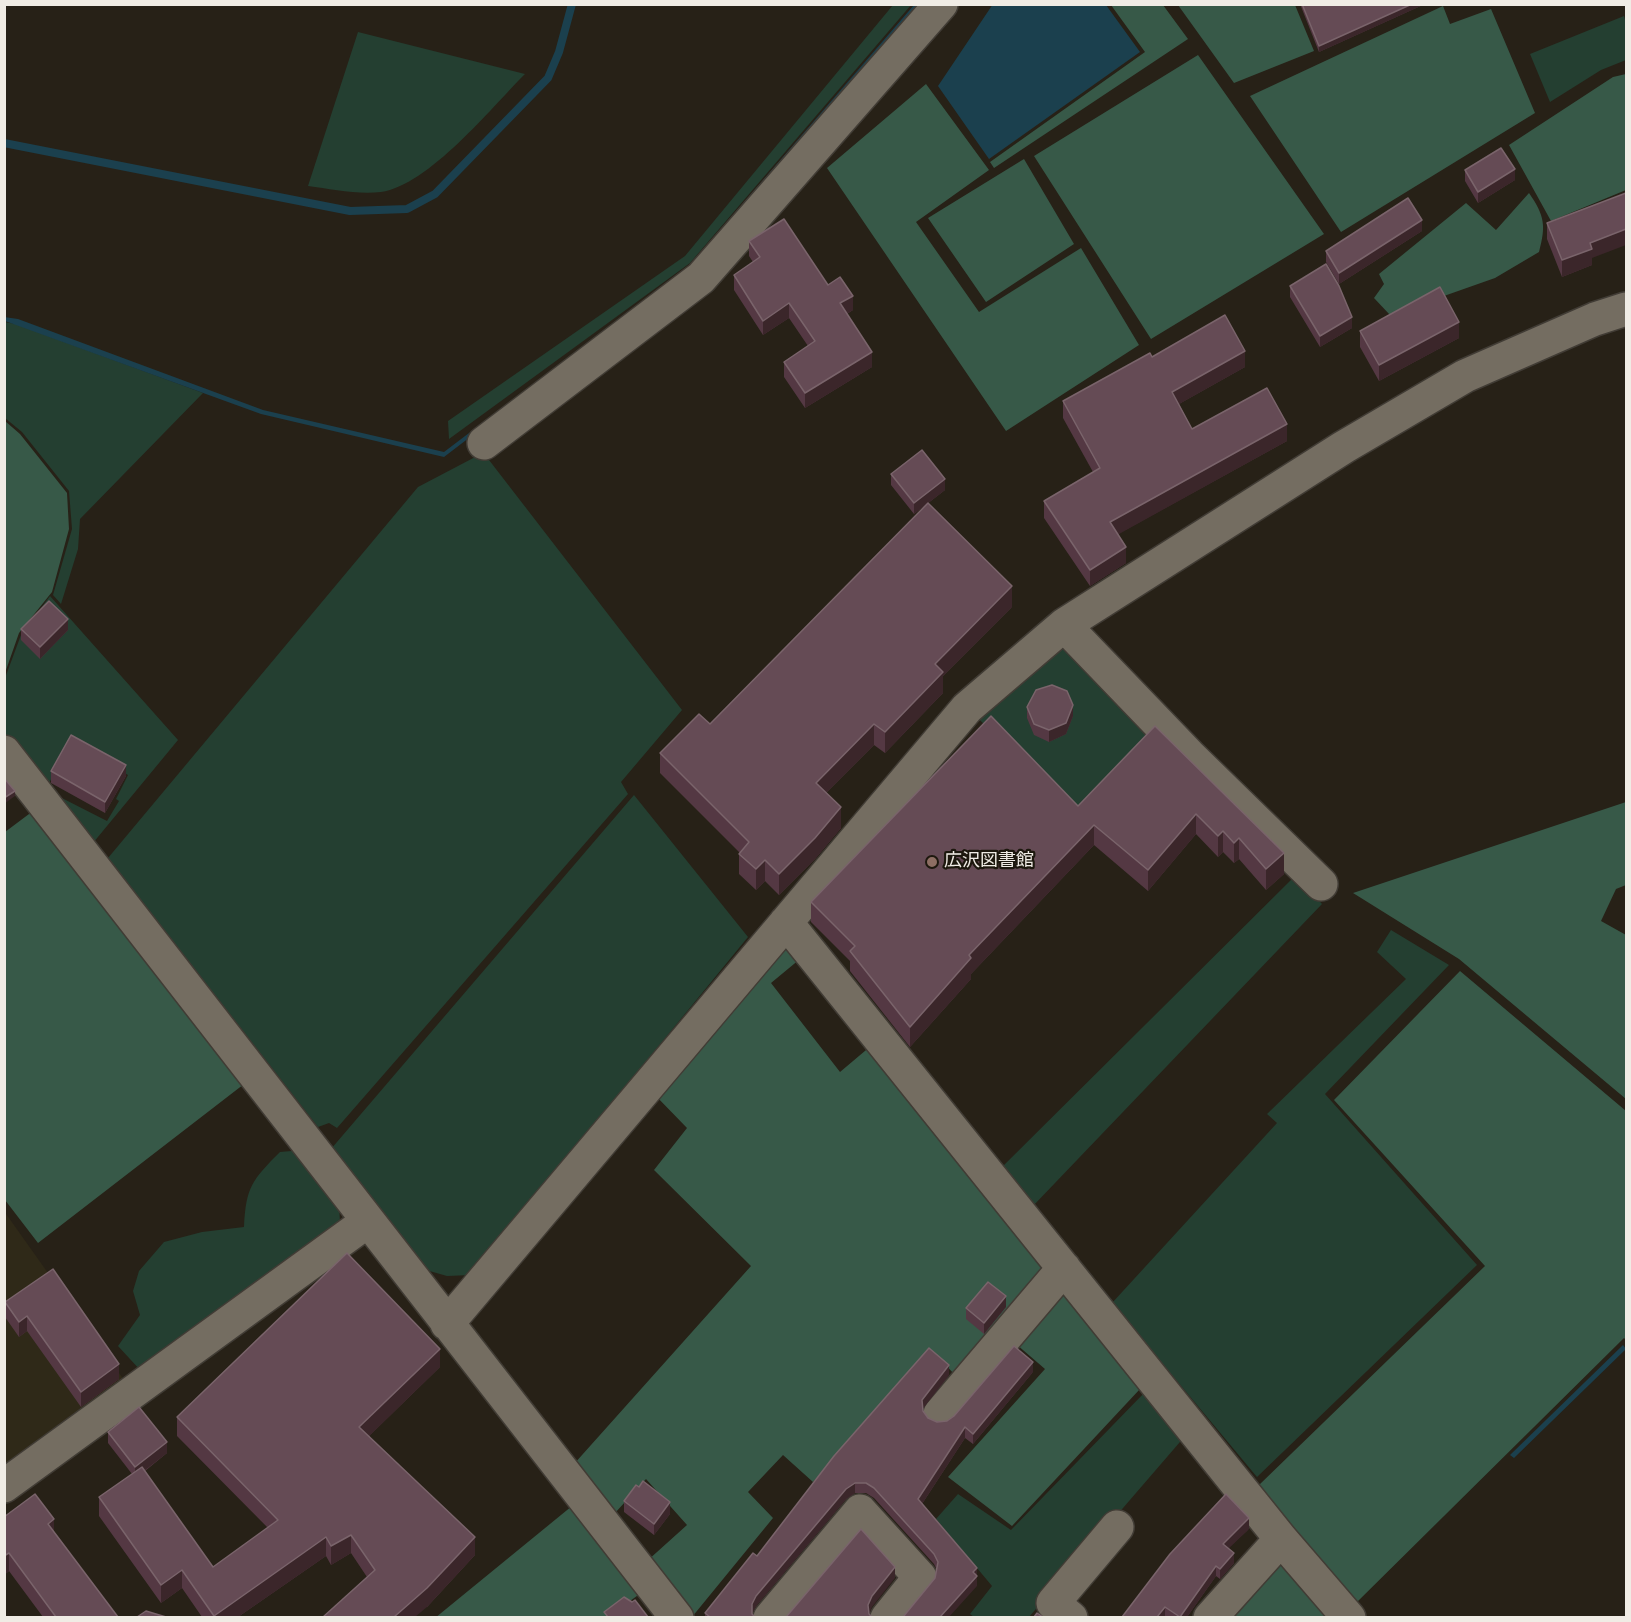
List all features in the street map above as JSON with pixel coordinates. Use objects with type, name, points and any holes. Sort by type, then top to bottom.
[{"type":"street","points":[[484,443],[701,278],[941,4]]},
{"type":"street","points":[[447,1324],[967,708],[1064,625],[1344,447],[1465,376],[1595,319],[1626,309]]},
{"type":"street","points":[[1064,625],[1189,755],[1321,884]]},
{"type":"street","points":[[4,752],[677,1617]]},
{"type":"street","points":[[786,922],[1281,1539],[1349,1617]]},
{"type":"street","points":[[4,1486],[368,1221]]},
{"type":"street","points":[[940,1414],[1064,1268]]},
{"type":"street","points":[[770,1617],[860,1511],[920,1577],[887,1617]]},
{"type":"street","points":[[1071,1617],[1053,1604],[1117,1527]]},
{"type":"street","points":[[1210,1617],[1281,1539]]},
{"type":"shaded area","points":[[4,1211],[124,1380],[4,1465]]},
{"type":"green space","points":[[893,5],[911,5],[690,263],[449,439],[448,421],[685,256]]},
{"type":"green space","points":[[1111,5],[1163,5],[1188,39],[994,168],[990,162],[1145,52]]},
{"type":"green space","points":[[1178,5],[1295,5],[1314,51],[1234,83]]},
{"type":"green space","points":[[1443,6],[1450,24],[1491,9],[1535,113],[1341,232],[1250,96]]},
{"type":"green space","points":[[1624,16],[1626,60],[1601,70],[1550,102],[1530,54]]},
{"type":"green space","points":[[358,32],[525,74],[439,161],[400,186],[381,192],[363,193],[308,186]]},
{"type":"green space","points":[[1198,55],[1324,234],[1151,339],[1034,156]]},
{"type":"green space","points":[[1626,74],[1626,190],[1551,221],[1509,145],[1613,77]]},
{"type":"green space","points":[[926,84],[989,170],[916,222],[979,312],[1081,248],[1139,345],[1006,431],[827,168]]},
{"type":"green space","points":[[1024,159],[1074,244],[986,302],[928,218]]},
{"type":"green space","points":[[1529,193],[1543,221],[1539,252],[1495,278],[1390,315],[1374,298],[1384,284],[1379,274],[1466,203],[1496,230]]},
{"type":"green space","points":[[4,322],[16,324],[203,393],[80,519],[78,549],[61,604],[53,595],[72,529],[69,491],[22,432],[5,418]]},
{"type":"green space","points":[[5,421],[20,434],[67,493],[69,529],[52,592],[19,633],[5,673]]},
{"type":"green space","points":[[479,455],[489,460],[682,710],[621,782],[628,794],[337,1128],[329,1123],[318,1127],[108,858],[418,487]]},
{"type":"green space","points":[[50,596],[178,740],[93,843],[54,794],[107,821],[119,801],[116,799],[128,775],[70,743],[46,789],[5,737],[5,678],[21,635]]},
{"type":"green space","points":[[1064,640],[1155,738],[1076,819],[977,717]]},
{"type":"green space","points":[[634,795],[748,937],[471,1275],[447,1276],[426,1270],[331,1149]]},
{"type":"green space","points":[[1626,802],[1626,885],[1616,889],[1601,921],[1626,935],[1626,1099],[1459,959],[1353,893]]},
{"type":"green space","points":[[29,814],[40,816],[248,1081],[38,1243],[5,1200],[5,832]]},
{"type":"green space","points":[[1296,875],[1322,904],[1033,1206],[998,1171]]},
{"type":"green space","points":[[1391,930],[1449,965],[1325,1094],[1477,1265],[1257,1477],[1112,1303],[1277,1123],[1267,1114],[1406,979],[1377,952]]},
{"type":"green space","points":[[784,937],[800,959],[771,983],[840,1072],[872,1045],[1048,1269],[958,1378],[931,1350],[813,1482],[783,1455],[748,1492],[773,1518],[692,1617],[647,1561],[687,1525],[646,1479],[615,1513],[574,1464],[751,1266],[654,1170],[687,1128],[654,1094]]},
{"type":"green space","points":[[1460,971],[1626,1111],[1626,1340],[1624,1338],[1354,1605],[1259,1485],[1485,1266],[1334,1100]]},
{"type":"green space","points":[[303,1150],[339,1205],[340,1222],[141,1371],[118,1346],[140,1315],[133,1291],[139,1271],[164,1242],[202,1232],[244,1227],[249,1193],[257,1177],[280,1152]]},
{"type":"green space","points":[[1061,1285],[1140,1389],[1012,1526],[948,1477],[1045,1369],[1016,1344]]},
{"type":"green space","points":[[1145,1392],[1186,1435],[1029,1617],[974,1617],[970,1614],[992,1586],[936,1519],[958,1494],[1011,1530]]},
{"type":"green space","points":[[572,1506],[641,1593],[608,1617],[435,1618]]},
{"type":"green space","points":[[1280,1552],[1332,1618],[1222,1618]]},
{"type":"water","points":[[993,4],[1106,5],[1140,52],[989,159],[938,86]]},
{"type":"water","points":[[914,5],[920,5],[691,268],[444,457],[261,414],[5,321],[4,317],[18,319],[263,410],[444,452],[689,266]]},
{"type":"water","points":[[1623,1345],[1626,1349],[1514,1458],[1510,1455]]},
{"type":"building","points":[[1302,4],[1412,4],[1319,46]]},
{"type":"building","points":[[1501,148],[1515,169],[1478,192],[1465,170]]},
{"type":"building","points":[[1626,193],[1626,229],[1590,243],[1592,249],[1562,260],[1547,223]]},
{"type":"building","points":[[1408,198],[1422,220],[1339,273],[1326,251]]},
{"type":"building","points":[[784,219],[828,285],[840,277],[853,296],[840,303],[872,352],[805,393],[784,362],[815,341],[789,303],[763,321],[734,275],[760,257],[749,241]]},
{"type":"building","points":[[1326,264],[1339,286],[1352,317],[1320,336],[1290,286]]},
{"type":"building","points":[[1440,287],[1459,322],[1379,365],[1360,331]]},
{"type":"building","points":[[1225,315],[1245,351],[1172,392],[1192,429],[1267,388],[1287,424],[1110,522],[1126,547],[1090,570],[1044,501],[1100,468],[1063,401],[1150,353],[1152,357]]},
{"type":"building","points":[[922,450],[945,479],[914,503],[891,474]]},
{"type":"building","points":[[928,503],[1012,586],[935,664],[943,672],[885,732],[874,724],[816,783],[841,807],[815,838],[779,874],[765,860],[756,869],[739,854],[749,842],[660,753],[699,714],[710,724]]},
{"type":"building","points":[[49,601],[68,619],[40,647],[21,629]]},
{"type":"building","points":[[1052,685],[1067,691],[1073,705],[1066,723],[1049,730],[1034,724],[1027,707],[1036,690]]},
{"type":"building","points":[[991,716],[1078,806],[1155,726],[1284,853],[1266,869],[1239,838],[1234,843],[1223,831],[1218,836],[1196,814],[1148,870],[1094,825],[969,955],[971,958],[910,1027],[850,951],[855,946],[811,902]]},
{"type":"building","points":[[71,735],[126,765],[105,802],[51,771]]},
{"type":"building","points":[[4,778],[15,791],[4,798]]},
{"type":"building","points":[[347,1253],[440,1349],[359,1427],[475,1537],[427,1588],[394,1617],[323,1617],[375,1570],[351,1535],[331,1546],[326,1537],[214,1616],[182,1570],[161,1585],[99,1497],[142,1467],[213,1567],[278,1520],[177,1417]]},
{"type":"building","points":[[53,1269],[119,1364],[81,1392],[27,1316],[19,1322],[5,1302]]},
{"type":"building","points":[[988,1282],[1006,1296],[984,1323],[966,1308]]},
{"type":"building","points":[[1014,1346],[1033,1362],[973,1434],[965,1427],[918,1499],[977,1568],[973,1572],[977,1576],[940,1617],[903,1617],[935,1578],[938,1562],[934,1554],[874,1488],[866,1483],[855,1483],[846,1489],[756,1596],[752,1604],[752,1614],[755,1617],[710,1617],[705,1613],[753,1553],[757,1556],[834,1456],[929,1348],[949,1365],[922,1400],[923,1411],[928,1418],[937,1422],[947,1421],[954,1416]]},
{"type":"building","points":[[139,1407],[167,1442],[135,1467],[108,1432]]},
{"type":"building","points":[[643,1481],[670,1502],[654,1524],[624,1501],[636,1485],[639,1487]]},
{"type":"building","points":[[35,1494],[54,1519],[48,1524],[118,1617],[56,1617],[9,1553],[4,1556],[4,1517]]},
{"type":"building","points":[[1226,1494],[1249,1518],[1223,1544],[1234,1553],[1220,1569],[1216,1566],[1180,1617],[1165,1607],[1157,1617],[1122,1617],[1170,1554]]},
{"type":"building","points":[[861,1529],[895,1567],[872,1596],[868,1605],[869,1614],[872,1617],[786,1617]]},
{"type":"building","points":[[624,1597],[632,1602],[635,1600],[648,1617],[608,1617],[604,1612]]},
{"type":"building","points":[[146,1611],[166,1617],[137,1617]]},
{"type":"waterway","points":[[4,143],[350,211],[407,209],[435,194],[548,78],[559,52],[572,4]]},
{"type":"place","name":"広沢図書館","points":[[932,862]]}]
